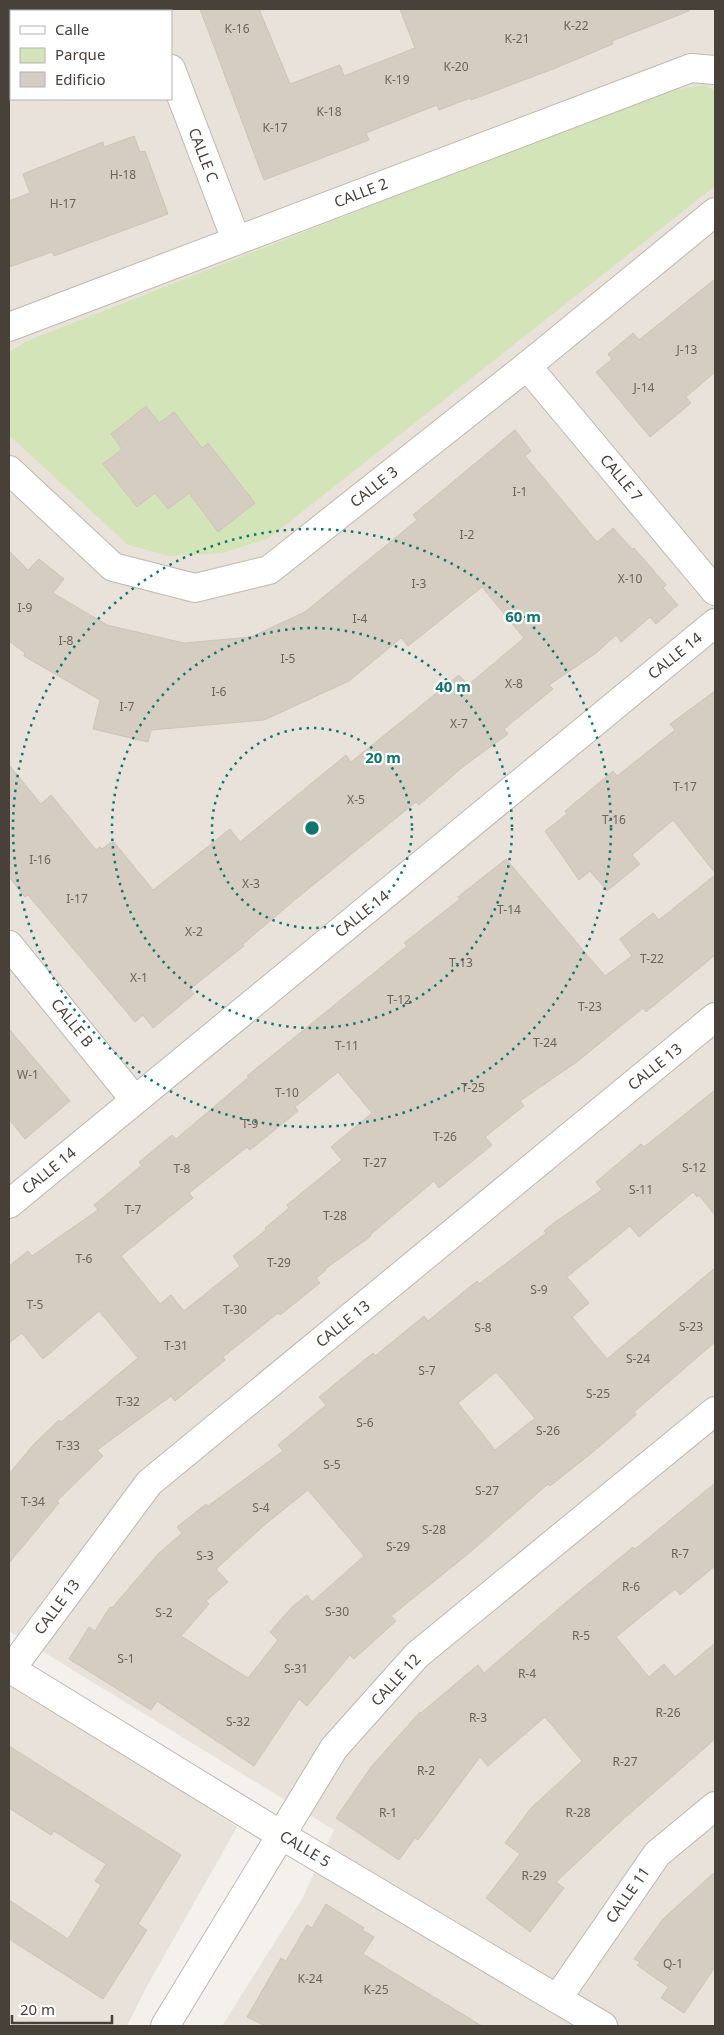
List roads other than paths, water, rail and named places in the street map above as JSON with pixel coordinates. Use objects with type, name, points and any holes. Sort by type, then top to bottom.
[{"type":"street","name":"CALLE 2","points":[[9,327],[691,68],[715,70]]},
{"type":"street","name":"CALLE C","points":[[172,72],[236,240]]},
{"type":"street","name":"CALLE 3","points":[[9,470],[113,567],[195,588],[269,570],[527,366],[715,212]]},
{"type":"street","name":"CALLE 7","points":[[527,366],[715,591]]},
{"type":"street","name":"CALLE 14","points":[[9,1204],[715,623]]},
{"type":"street","name":"CALLE B","points":[[9,946],[135,1100]]},
{"type":"street","name":"CALLE 13","points":[[10,1669],[149,1483],[715,1018]]},
{"type":"street","name":"CALLE 12","points":[[165,2026],[334,1748],[417,1655],[715,1410]]},
{"type":"street","name":"CALLE 5","points":[[10,1669],[281,1835],[603,2026]]},
{"type":"street","name":"CALLE 11","points":[[556,1999],[657,1854],[715,1806]]}]
